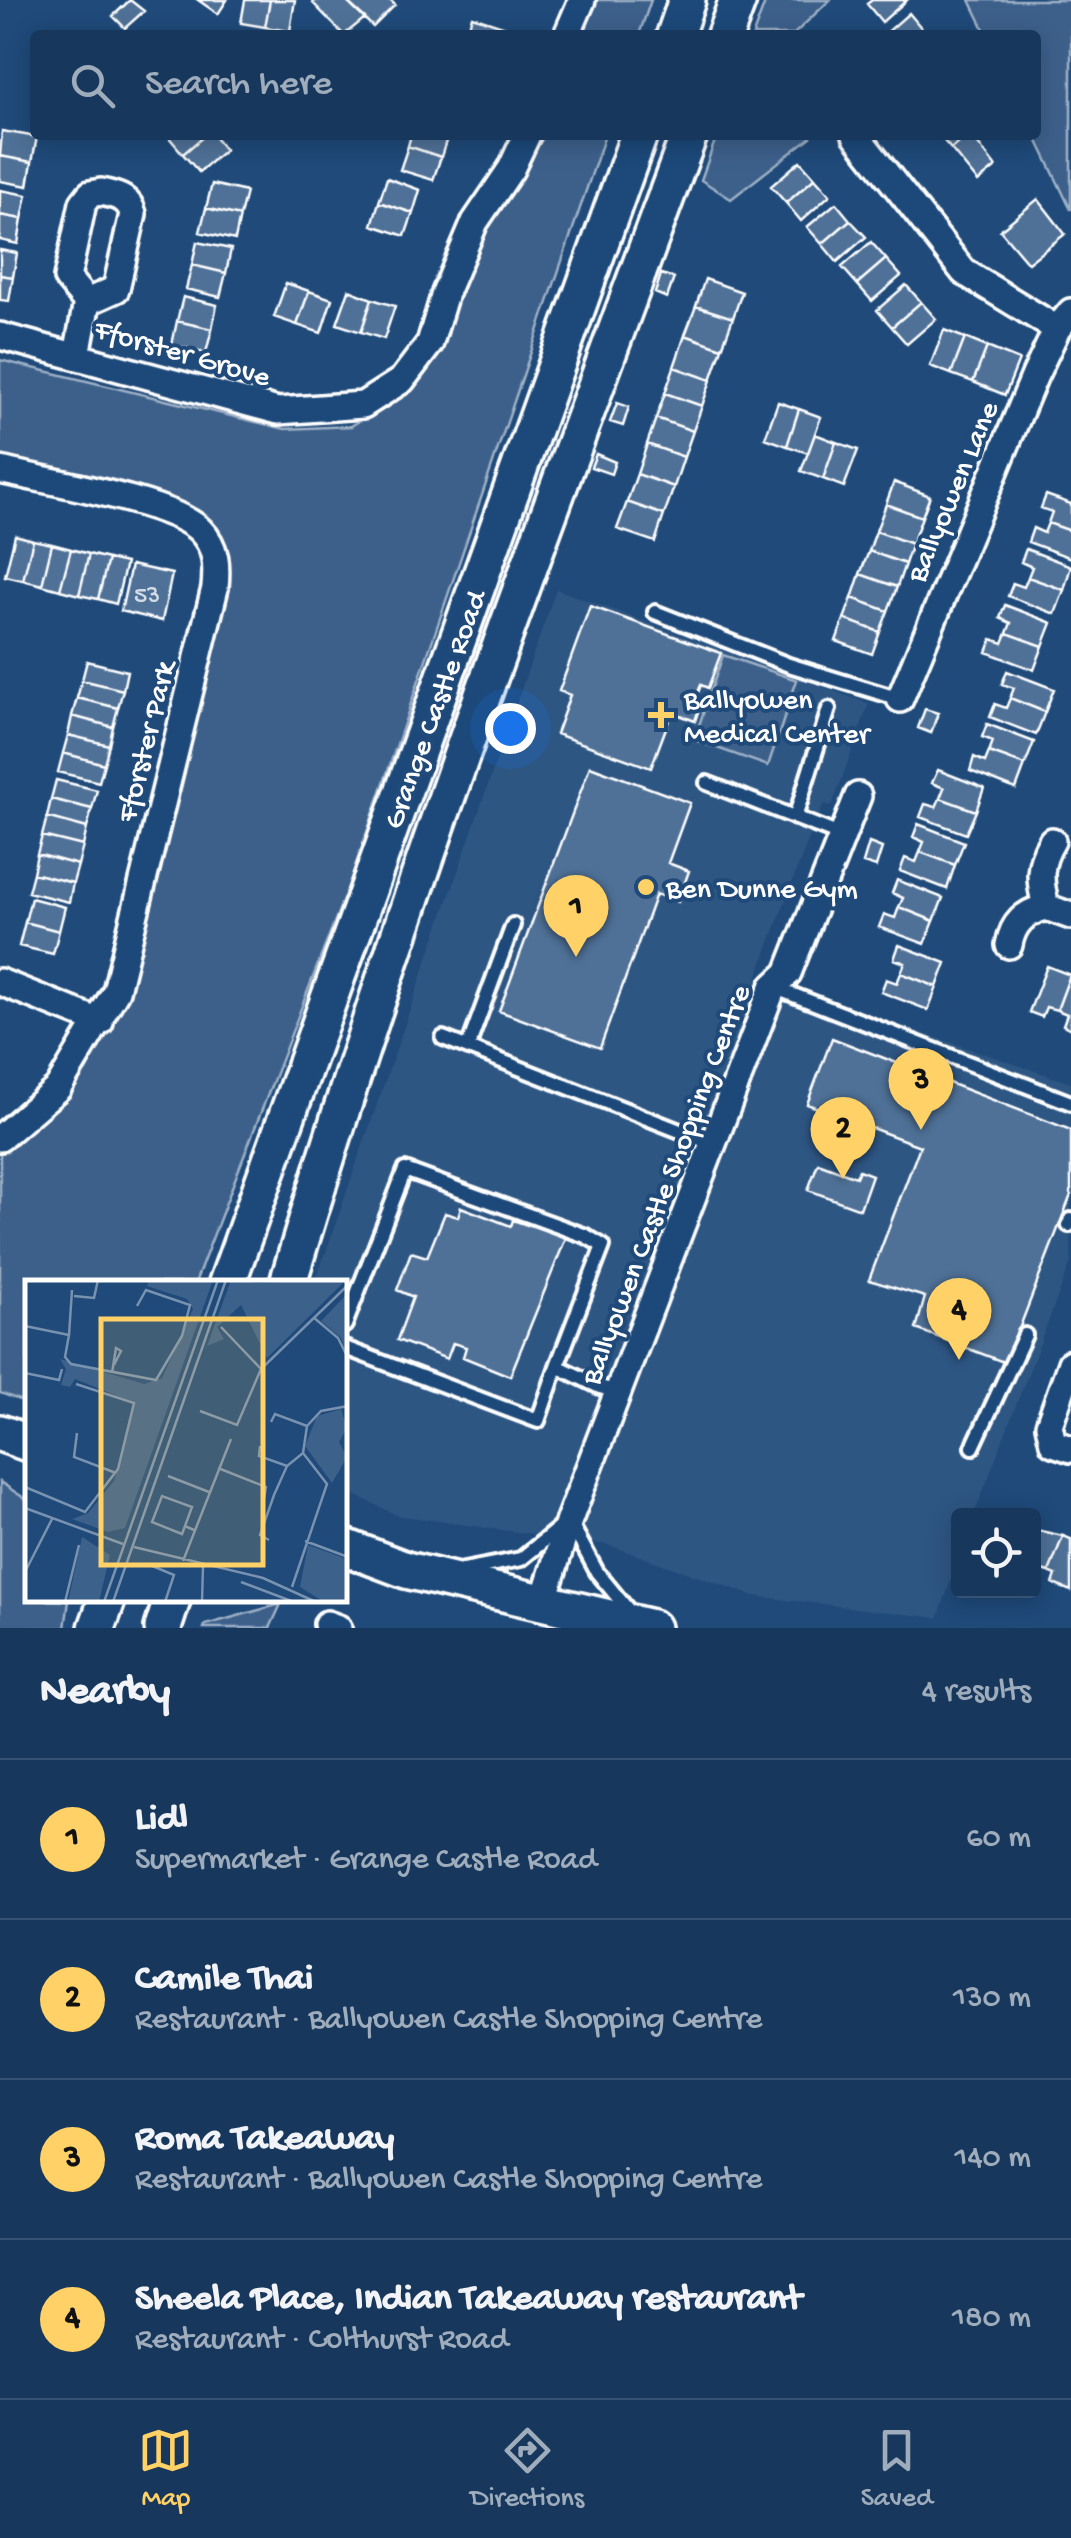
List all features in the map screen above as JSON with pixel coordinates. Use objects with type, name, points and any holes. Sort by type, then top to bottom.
[{"type":"main road","points":[[678,30],[687,0]]},
{"type":"main road","points":[[728,30],[738,0]]},
{"type":"main road","name":"Grange Castle Road","points":[[227,1280],[638,140]]},
{"type":"main road","name":"Grange Castle Road","points":[[289,1280],[330,1144],[470,725],[686,140]]},
{"type":"main road","points":[[0,1433],[25,1441]]},
{"type":"main road","points":[[348,1549],[432,1576],[646,1626]]},
{"type":"main road","points":[[163,1628],[171,1603]]},
{"type":"street","points":[[568,30],[582,0]]},
{"type":"street","name":"Fforster Grove","points":[[0,336],[278,411],[363,405],[402,380],[430,343],[445,293],[475,222],[511,169],[525,140]]},
{"type":"street","points":[[860,140],[964,272],[1064,321]]},
{"type":"street","points":[[77,355],[87,302]]},
{"type":"street","name":"Ballyowen Lane","points":[[900,700],[1035,375],[1064,321]]},
{"type":"street","name":"Fforster Park","points":[[0,470],[169,510],[200,531],[218,560],[215,588],[116,991],[58,1088],[0,1138]]},
{"type":"street","name":"Ballyowen Castle Shopping Centre","points":[[543,1602],[570,1520],[773,986],[788,973],[858,796]]},
{"type":"street","points":[[1046,907],[1040,884],[1040,860],[1052,841]]},
{"type":"street","points":[[1009,946],[1012,931],[1027,913],[1046,907],[1071,916]]},
{"type":"street","points":[[0,982],[100,1022]]},
{"type":"street","points":[[1071,1364],[1049,1426],[1053,1444],[1071,1450]]},
{"type":"lane","points":[[655,612],[790,665],[900,700]]},
{"type":"lane","points":[[794,818],[829,709]]},
{"type":"lane","points":[[707,783],[840,836]]},
{"type":"lane","points":[[468,1047],[513,924]]},
{"type":"lane","points":[[773,986],[1071,1103]]},
{"type":"lane","points":[[443,1038],[714,1144]]},
{"type":"lane","points":[[348,1317],[405,1170],[586,1236],[603,1246],[538,1421],[348,1349]]},
{"type":"lane","points":[[973,1447],[1024,1335]]},
{"type":"lane","points":[[557,1366],[618,1392]]},
{"type":"lane","points":[[432,1576],[521,1558],[570,1520],[597,1572],[646,1626]]},
{"type":"shaded area","points":[[592,0],[651,0],[641,30],[582,30]]},
{"type":"shaded area","points":[[766,0],[830,0],[798,30],[755,30]]},
{"type":"shaded area","points":[[970,0],[1071,0],[1071,210],[1037,140],[1041,140],[1041,30],[985,30]]},
{"type":"shaded area","points":[[542,140],[603,140],[351,879],[196,1280],[25,1280],[25,1402],[0,1393],[0,1152],[44,1117],[86,1071],[120,1007],[226,582],[229,556],[216,529],[189,506],[0,459],[0,360],[285,429],[351,426],[405,392],[441,346],[471,252]]},
{"type":"shaded area","points":[[715,140],[807,140],[731,199],[701,180]]},
{"type":"shaded area","points":[[556,589],[869,704],[832,806],[824,804],[810,835],[757,977],[1071,1083],[1071,1262],[977,1508],[951,1508],[951,1581],[938,1618],[754,1596],[608,1545],[396,1515],[348,1491],[348,1280],[316,1280]]},
{"type":"shaded area","points":[[723,655],[797,680],[768,766],[694,740]]},
{"type":"shaded area","points":[[0,1482],[25,1499],[25,1603],[69,1603],[65,1628],[0,1628]]},
{"type":"shaded area","points":[[281,1604],[270,1628],[204,1628],[205,1625]]},
{"type":"building","points":[[130,0],[144,11],[125,28],[113,16]]},
{"type":"building","points":[[198,0],[227,0],[218,14]]},
{"type":"building","points":[[245,0],[270,0],[265,27],[241,23]]},
{"type":"building","points":[[270,0],[295,0],[290,30],[265,27]]},
{"type":"building","points":[[345,0],[365,18],[350,30],[339,30],[313,3]]},
{"type":"building","points":[[345,0],[390,0],[395,5],[373,27]]},
{"type":"building","points":[[872,0],[907,0],[882,22],[867,4]]},
{"type":"building","points":[[909,13],[923,30],[890,30]]},
{"type":"building","points":[[472,16],[506,27],[505,30],[468,30]]},
{"type":"building","points":[[2,131],[36,140],[32,162],[0,156]]},
{"type":"building","points":[[171,140],[199,140],[183,154]]},
{"type":"building","points":[[199,140],[217,140],[225,150],[199,172],[183,154]]},
{"type":"building","points":[[410,140],[446,140],[441,157],[408,146]]},
{"type":"building","points":[[943,140],[961,140],[951,149]]},
{"type":"building","points":[[961,140],[975,140],[996,167],[978,182],[951,149]]},
{"type":"building","points":[[408,146],[441,157],[433,180],[400,170]]},
{"type":"building","points":[[0,156],[32,162],[28,186],[0,181]]},
{"type":"building","points":[[800,161],[815,178],[786,203],[771,186]]},
{"type":"building","points":[[387,178],[420,190],[413,213],[379,202]]},
{"type":"building","points":[[815,178],[830,195],[801,221],[786,203]]},
{"type":"building","points":[[212,184],[246,192],[240,216],[206,208]]},
{"type":"building","points":[[0,190],[27,195],[22,219],[0,215]]},
{"type":"building","points":[[1038,199],[1065,234],[1028,263],[1000,230]]},
{"type":"building","points":[[379,202],[413,213],[405,236],[372,225]]},
{"type":"building","points":[[836,203],[850,220],[822,244],[807,227]]},
{"type":"building","points":[[206,208],[240,216],[235,240],[200,232]]},
{"type":"building","points":[[0,215],[22,219],[18,244],[0,240]]},
{"type":"building","points":[[850,220],[866,237],[837,262],[822,244]]},
{"type":"building","points":[[197,242],[231,249],[226,273],[192,265]]},
{"type":"building","points":[[871,242],[886,259],[857,284],[842,267]]},
{"type":"building","points":[[0,250],[17,253],[13,277],[0,275]]},
{"type":"building","points":[[886,259],[901,276],[872,301],[857,284]]},
{"type":"building","points":[[192,265],[226,273],[220,297],[186,289]]},
{"type":"building","points":[[661,274],[674,278],[667,298],[655,293]]},
{"type":"building","points":[[0,275],[13,277],[9,301],[0,300]]},
{"type":"building","points":[[705,279],[742,292],[733,318],[696,306]]},
{"type":"building","points":[[286,283],[309,291],[297,325],[274,317]]},
{"type":"building","points":[[906,285],[921,302],[892,327],[877,310]]},
{"type":"building","points":[[349,290],[372,299],[361,332],[337,324]]},
{"type":"building","points":[[309,291],[332,299],[321,333],[297,325]]},
{"type":"building","points":[[183,297],[217,305],[212,329],[177,321]]},
{"type":"building","points":[[372,299],[395,306],[384,339],[361,332]]},
{"type":"building","points":[[921,302],[936,319],[907,344],[892,327]]},
{"type":"building","points":[[696,306],[733,318],[722,348],[685,335]]},
{"type":"building","points":[[177,321],[212,329],[206,353],[172,345]]},
{"type":"building","points":[[944,330],[965,338],[951,374],[930,366]]},
{"type":"building","points":[[685,335],[722,348],[711,380],[674,367]]},
{"type":"building","points":[[965,338],[987,347],[973,382],[951,374]]},
{"type":"building","points":[[987,347],[1019,360],[1005,395],[973,382]]},
{"type":"building","points":[[674,367],[711,380],[702,406],[665,393]]},
{"type":"building","points":[[665,393],[702,406],[693,431],[656,418]]},
{"type":"building","points":[[778,402],[799,409],[787,446],[765,438]]},
{"type":"building","points":[[617,403],[629,407],[623,426],[610,422]]},
{"type":"building","points":[[799,409],[821,417],[808,453],[787,446]]},
{"type":"building","points":[[656,418],[693,431],[684,457],[647,444]]},
{"type":"building","points":[[815,434],[836,442],[823,479],[801,471]]},
{"type":"building","points":[[836,442],[858,450],[844,487],[823,479]]},
{"type":"building","points":[[647,444],[684,457],[674,487],[637,474]]},
{"type":"building","points":[[596,454],[615,462],[611,474],[591,467]]},
{"type":"building","points":[[637,474],[674,487],[664,515],[627,502]]},
{"type":"building","points":[[894,482],[930,496],[922,517],[886,504]]},
{"type":"building","points":[[1046,495],[1071,504],[1071,531],[1048,523],[1052,512],[1041,508]]},
{"type":"building","points":[[627,502],[664,515],[655,542],[617,529]]},
{"type":"building","points":[[886,504],[922,517],[912,544],[876,531]]},
{"type":"building","points":[[1048,523],[1071,531],[1071,558],[1028,542],[1033,528],[1044,533]]},
{"type":"building","points":[[876,531],[912,544],[905,564],[869,551]]},
{"type":"building","points":[[15,535],[33,540],[23,580],[5,576]]},
{"type":"building","points":[[33,540],[52,544],[42,585],[23,580]]},
{"type":"building","points":[[52,544],[71,549],[60,590],[42,585]]},
{"type":"building","points":[[71,549],[89,554],[79,595],[60,590]]},
{"type":"building","points":[[1026,549],[1071,566],[1064,590],[1028,577],[1032,567],[1021,562]]},
{"type":"building","points":[[869,551],[905,564],[897,587],[860,574]]},
{"type":"building","points":[[89,554],[108,559],[98,599],[79,595]]},
{"type":"building","points":[[108,559],[126,563],[116,604],[98,599]]},
{"type":"building","points":[[131,565],[172,574],[162,621],[121,611]]},
{"type":"building","points":[[860,574],[897,587],[888,611],[852,598]]},
{"type":"building","points":[[1028,577],[1064,590],[1055,614],[1008,596],[1013,583],[1024,587]]},
{"type":"building","points":[[852,598],[888,611],[880,632],[844,619]]},
{"type":"building","points":[[1005,605],[1052,623],[1043,646],[1007,633],[1011,623],[1000,618]]},
{"type":"building","points":[[590,606],[721,653],[708,688],[701,685],[695,700],[701,703],[695,721],[672,712],[651,768],[556,734],[570,695],[559,691]]},
{"type":"building","points":[[844,619],[880,632],[872,654],[836,641]]},
{"type":"building","points":[[1007,633],[1043,646],[1034,670],[987,652],[992,639],[1003,643]]},
{"type":"building","points":[[87,661],[127,671],[123,690],[82,680]]},
{"type":"building","points":[[1007,671],[1054,689],[1045,712],[1010,698],[1014,688],[1002,684]]},
{"type":"building","points":[[82,680],[123,690],[118,708],[77,698]]},
{"type":"building","points":[[77,698],[118,708],[113,727],[72,716]]},
{"type":"building","points":[[1010,698],[1045,712],[1036,735],[990,717],[995,704],[1006,708]]},
{"type":"building","points":[[925,709],[938,713],[931,733],[918,728]]},
{"type":"building","points":[[72,716],[113,727],[109,745],[68,735]]},
{"type":"building","points":[[987,724],[1034,742],[1025,765],[989,752],[993,741],[982,737]]},
{"type":"building","points":[[68,735],[109,745],[104,764],[63,753]]},
{"type":"building","points":[[989,752],[1025,765],[1016,789],[970,771],[974,757],[985,762]]},
{"type":"building","points":[[63,753],[104,764],[99,782],[58,772]]},
{"type":"building","points":[[590,766],[690,803],[668,863],[689,871],[678,902],[656,894],[600,1048],[499,1011]]},
{"type":"building","points":[[938,770],[984,788],[976,811],[940,798],[944,788],[932,783]]},
{"type":"building","points":[[56,780],[97,790],[92,809],[51,799]]},
{"type":"building","points":[[940,798],[976,811],[966,834],[920,817],[925,804],[936,807]]},
{"type":"building","points":[[51,799],[92,809],[87,828],[47,817]]},
{"type":"building","points":[[47,817],[87,828],[83,846],[42,836]]},
{"type":"building","points":[[918,824],[964,842],[955,865],[920,852],[924,842],[913,837]]},
{"type":"building","points":[[42,836],[83,846],[78,865],[37,854]]},
{"type":"building","points":[[869,843],[882,848],[876,867],[863,863]]},
{"type":"building","points":[[920,852],[955,865],[947,889],[900,871],[905,858],[916,862]]},
{"type":"building","points":[[37,854],[78,865],[73,883],[33,873]]},
{"type":"building","points":[[33,873],[73,883],[69,902],[28,892]]},
{"type":"building","points":[[897,880],[943,898],[934,921],[899,907],[903,898],[892,893]]},
{"type":"building","points":[[31,898],[65,907],[59,931],[25,922]]},
{"type":"building","points":[[899,907],[934,921],[925,944],[879,927],[884,914],[895,918]]},
{"type":"building","points":[[25,922],[59,931],[53,954],[19,946]]},
{"type":"building","points":[[899,945],[946,963],[937,987],[901,973],[905,963],[894,959]]},
{"type":"building","points":[[1047,966],[1070,975],[1057,1010],[1046,1007],[1042,1017],[1029,1012]]},
{"type":"building","points":[[901,973],[937,987],[928,1010],[881,992],[886,979],[897,983]]},
{"type":"building","points":[[1070,975],[1071,1029],[1063,1025],[1067,1014],[1057,1010]]},
{"type":"building","points":[[832,1038],[1071,1130],[1071,1195],[1006,1363],[916,1329],[925,1297],[869,1280],[920,1146],[807,1104]]},
{"type":"building","points":[[818,1163],[856,1177],[859,1170],[872,1175],[860,1209],[808,1190]]},
{"type":"building","points":[[461,1207],[511,1226],[513,1220],[527,1225],[530,1218],[568,1233],[510,1376],[463,1357],[466,1347],[453,1343],[447,1359],[397,1340],[413,1297],[397,1290],[411,1252],[427,1257],[445,1213],[458,1217]]},
{"type":"building","points":[[1041,1531],[1063,1536],[1049,1572],[1041,1573]]},
{"type":"building","points":[[1063,1536],[1071,1539],[1071,1591],[1053,1584],[1056,1575],[1049,1572]]},
{"type":"place","name":"Ballyowen Medical Center","points":[[661,715]]},
{"type":"place","name":"Ben Dunne Gym","points":[[646,887]]},
{"type":"place","name":"Lidl","points":[[576,957]]},
{"type":"place","name":"Roma Takeaway","points":[[921,1130]]},
{"type":"place","name":"Camile Thai","points":[[843,1179]]},
{"type":"place","name":"Sheela Place, Indian Takeaway restaurant","points":[[959,1360]]}]
